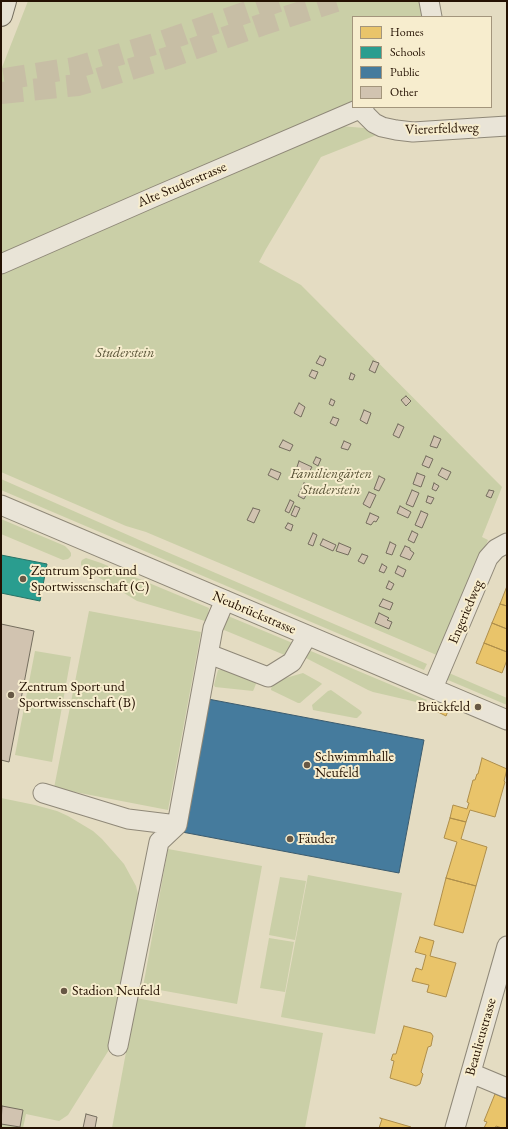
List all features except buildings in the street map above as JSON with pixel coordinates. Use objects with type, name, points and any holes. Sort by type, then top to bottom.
[{"type":"street","points":[[429,1],[432,16]]},
{"type":"street","name":"Viererfeldweg","points":[[362,108],[374,123],[382,127],[396,130],[413,132],[507,126]]},
{"type":"street","name":"Alte Studerstrasse","points":[[1,264],[362,108]]},
{"type":"street","name":"Neubrückstrasse","points":[[1,505],[507,720]]},
{"type":"street","name":"Engeriedweg","points":[[433,688],[488,558],[496,549],[507,543]]},
{"type":"street","points":[[118,1046],[159,842],[177,825],[213,628],[225,600]]},
{"type":"street","points":[[208,654],[268,677],[292,662],[307,636]]},
{"type":"street","points":[[43,794],[128,819],[177,825]]},
{"type":"street","name":"Beaulieustrasse","points":[[455,1128],[470,1073],[500,1000],[507,946]]},
{"type":"street","points":[[470,1073],[507,1088]]},
{"type":"green space","points":[[28,1],[422,1],[424,16],[352,16],[352,101],[1,254],[1,70]]},
{"type":"green space","points":[[341,126],[364,128],[379,134],[321,157],[259,262],[301,285],[502,487],[482,537],[488,540],[439,656],[146,532],[126,526],[1,472],[1,272]]},
{"type":"green space","points":[[1,479],[427,664],[424,670],[1,490]]},
{"type":"green space","points":[[1,519],[65,546],[71,553],[71,556],[68,559],[63,560],[1,534]]},
{"type":"green space","points":[[86,558],[209,608],[207,619],[205,621],[137,601],[85,569],[81,565],[81,562]]},
{"type":"green space","points":[[89,611],[201,632],[168,810],[54,788]]},
{"type":"green space","points":[[228,616],[295,644],[287,656],[224,630],[223,628]]},
{"type":"green space","points":[[306,649],[427,700],[425,704],[368,690],[302,656]]},
{"type":"green space","points":[[35,651],[71,657],[52,762],[15,755]]},
{"type":"green space","points":[[228,669],[257,681],[253,691],[215,687],[214,685],[218,670]]},
{"type":"green space","points":[[303,673],[322,684],[300,703],[271,690],[272,682]]},
{"type":"green space","points":[[449,673],[507,698],[507,705],[448,680],[446,678]]},
{"type":"green space","points":[[331,690],[362,713],[355,718],[313,710],[312,705]]},
{"type":"green space","name":"Stadion Neufeld","points":[[1,798],[57,811],[93,831],[124,864],[136,886],[139,898],[112,1045],[68,1115],[59,1121],[26,1114],[23,1128],[1,1128]]},
{"type":"green space","points":[[168,849],[262,866],[237,1004],[143,987]]},
{"type":"green space","points":[[308,875],[402,893],[375,1034],[281,1017]]},
{"type":"green space","points":[[280,877],[306,881],[295,940],[269,935]]},
{"type":"green space","points":[[269,938],[294,942],[285,992],[260,988]]},
{"type":"green space","points":[[136,998],[323,1033],[305,1128],[112,1128]]},
{"type":"tunnel","points":[[4,79],[74,68],[158,43],[279,1]]},
{"type":"tunnel","points":[[1,93],[78,85],[167,58],[261,25],[336,1]]},
{"type":"place","name":"Zentrum Sport und Sportwissenschaft (C)","points":[[23,579]]},
{"type":"place","name":"Zentrum Sport und Sportwissenschaft (B)","points":[[11,695]]},
{"type":"place","name":"Brückfeld","points":[[478,707]]},
{"type":"place","name":"Schwimmhalle Neufeld","points":[[307,765]]},
{"type":"place","name":"Fäuder","points":[[290,839]]},
{"type":"place","name":"Stadion Neufeld","points":[[64,991]]},
{"type":"park label","name":"Studerstein","points":[[125,353]]},
{"type":"park label","name":"Familiengärten Studerstein","points":[[331,482]]}]
